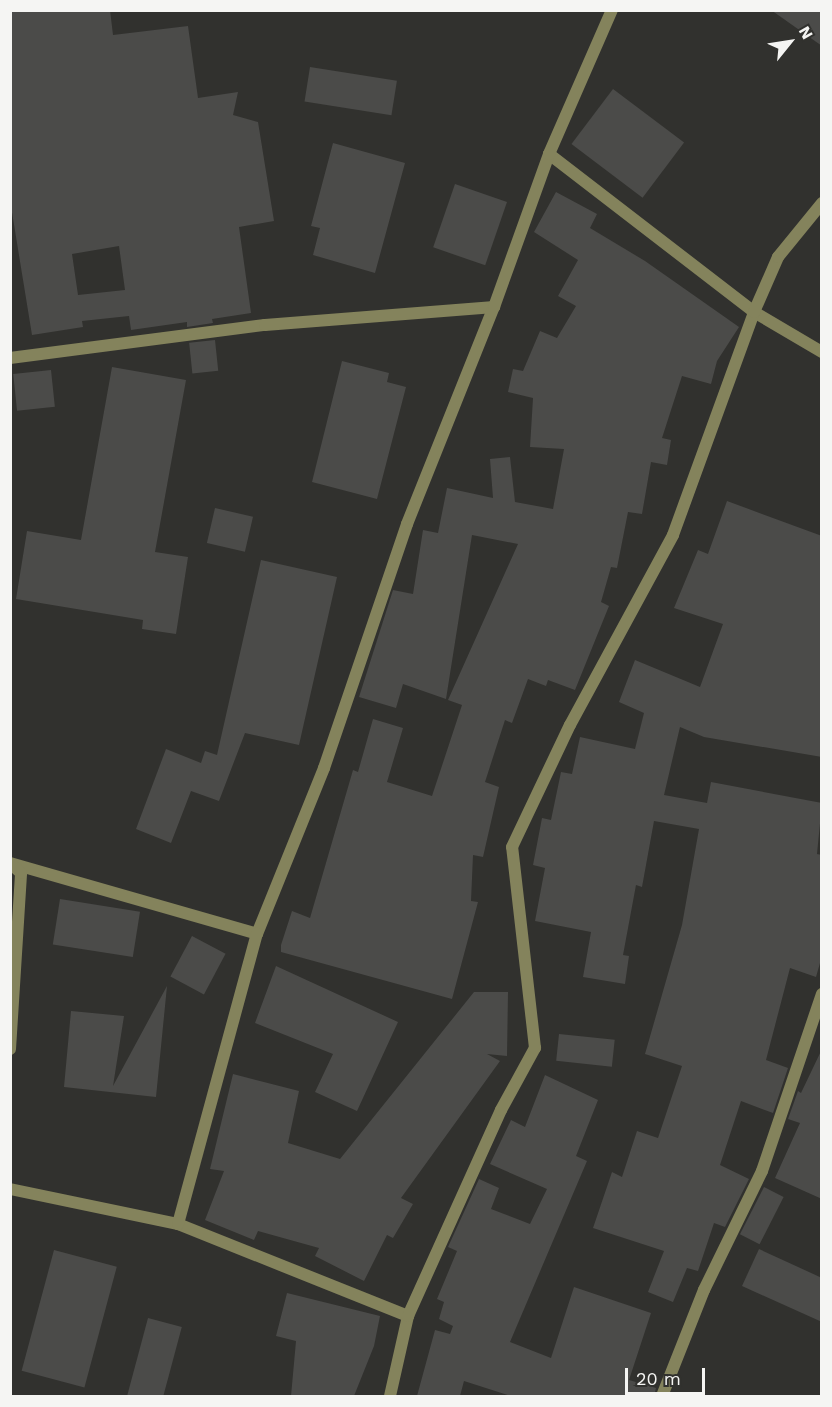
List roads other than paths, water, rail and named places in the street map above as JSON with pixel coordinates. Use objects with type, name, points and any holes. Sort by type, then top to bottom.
[{"type":"street","points":[[178,1224],[257,934],[324,768],[407,524],[494,307],[549,154],[612,10]]},
{"type":"street","points":[[549,154],[754,312],[822,352]]},
{"type":"street","points":[[390,1396],[408,1316],[501,1110],[535,1048],[512,847],[570,725],[673,535],[754,312],[778,257],[822,203]]},
{"type":"street","points":[[10,358],[265,325],[494,307]]},
{"type":"street","points":[[10,863],[257,934]]},
{"type":"street","points":[[10,863],[21,873],[10,1049]]},
{"type":"street","points":[[662,1396],[704,1290],[762,1172],[822,994]]},
{"type":"street","points":[[10,1189],[178,1224],[408,1316]]}]
